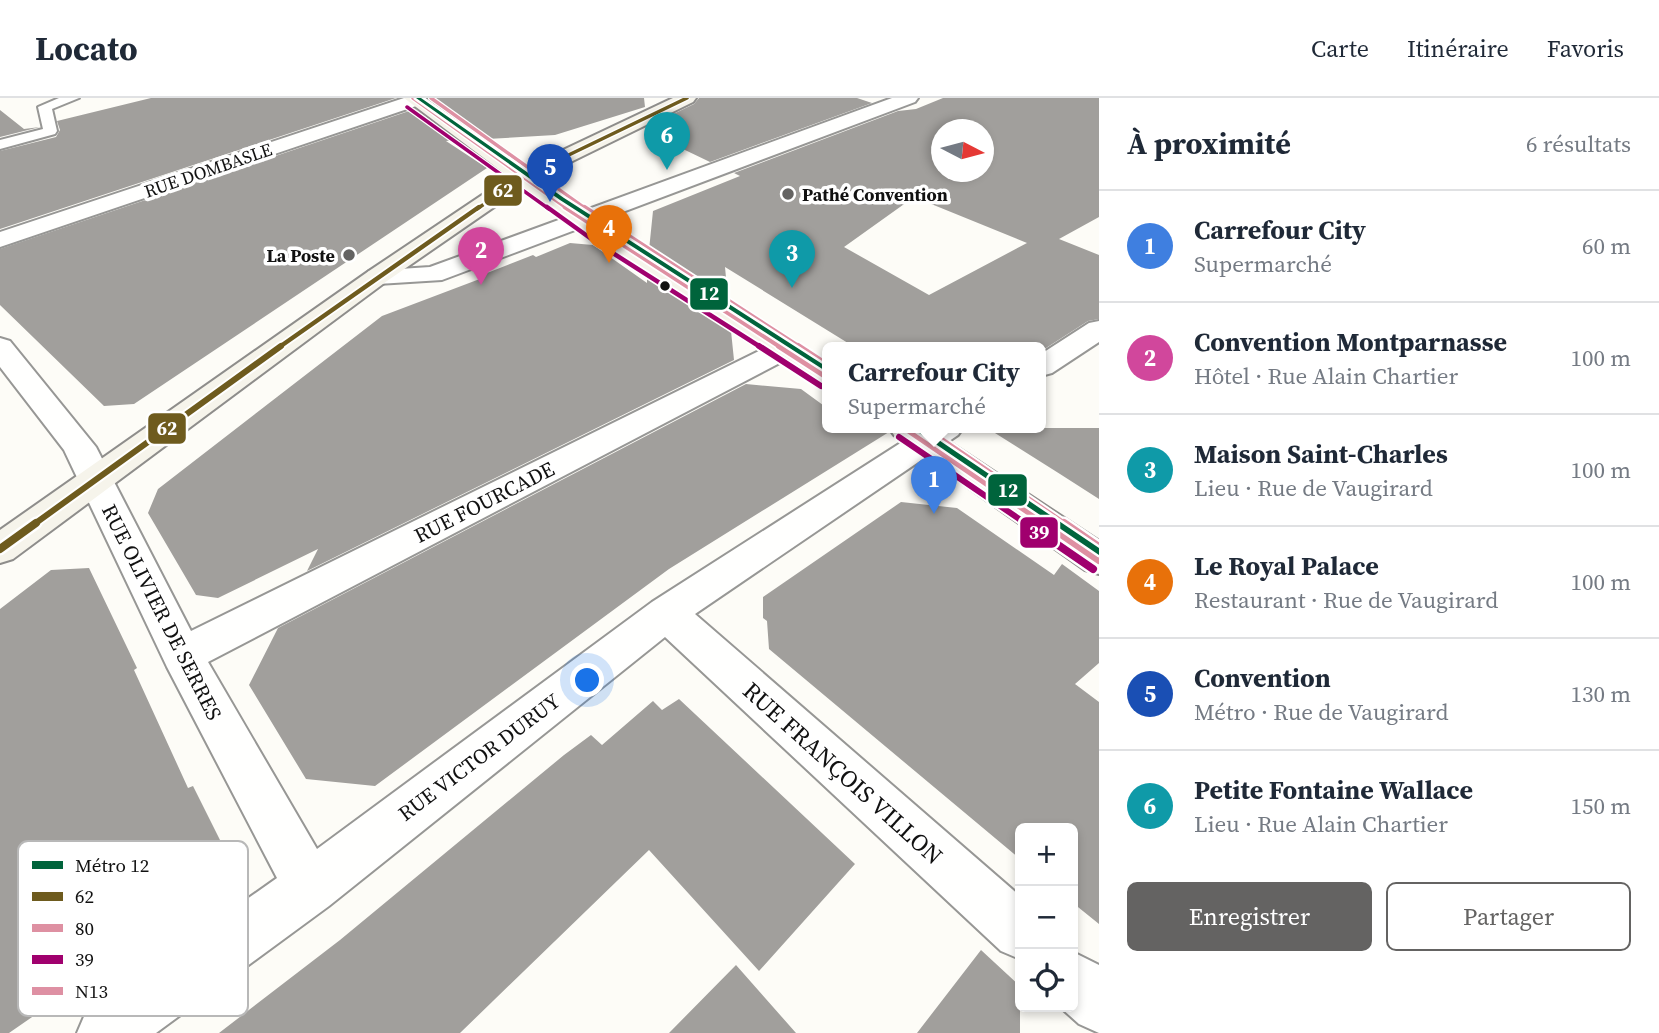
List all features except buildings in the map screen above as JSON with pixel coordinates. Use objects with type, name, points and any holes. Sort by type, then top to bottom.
[{"type":"main road","points":[[0,549],[378,276],[523,177],[687,98]]},
{"type":"main road","points":[[415,99],[583,219],[822,374]]},
{"type":"main road","points":[[926,433],[1099,560]]},
{"type":"street","points":[[0,145],[50,131],[45,107],[72,98]]},
{"type":"street","points":[[378,276],[433,275],[909,98]]},
{"type":"street","name":"RUE DOMBASLE","points":[[0,240],[415,99]]},
{"type":"street","points":[[1046,364],[1099,329]]},
{"type":"street","name":"RUE OLIVIER DE SERRES","points":[[0,347],[79,447],[182,655],[310,887]]},
{"type":"street","name":"RUE FOURCADE","points":[[182,655],[785,349]]},
{"type":"street","name":"RUE VICTOR DURUY","points":[[248,932],[310,887],[666,613],[926,433]]},
{"type":"street","name":"RUE FRANÇOIS VILLON","points":[[666,613],[1015,927]]},
{"type":"street","points":[[1078,985],[1099,1004]]},
{"type":"street","name":"RUE VICTOR DURUY","points":[[107,1033],[131,1016]]},
{"type":"metro line","name":"12","points":[[418,98],[562,199],[822,367]]},
{"type":"metro line","name":"12","points":[[923,433],[1099,552]]},
{"type":"transit line","name":"80","points":[[413,98],[603,234],[822,374]]},
{"type":"transit line","name":"N13","points":[[431,98],[609,225],[822,362]]},
{"type":"transit line","name":"62","points":[[0,549],[378,276],[523,177],[687,98]]},
{"type":"transit line","name":"39","points":[[407,107],[597,243],[821,386]]},
{"type":"transit line","name":"80","points":[[912,433],[1099,560]]},
{"type":"transit line","name":"N13","points":[[931,433],[1099,547]]},
{"type":"transit line","name":"39","points":[[899,437],[1093,569]]},
{"type":"place","name":"Petite Fontaine Wallace","points":[[667,170]]},
{"type":"place","name":"Pathé Convention","points":[[788,194]]},
{"type":"place","name":"Convention","points":[[550,202]]},
{"type":"place","name":"La Poste","points":[[349,255]]},
{"type":"place","name":"Le Royal Palace","points":[[609,263]]},
{"type":"place","name":"Convention Montparnasse","points":[[481,285]]},
{"type":"place","name":"Maison Saint-Charles","points":[[792,288]]},
{"type":"place","name":"Carrefour City","points":[[934,514]]}]
